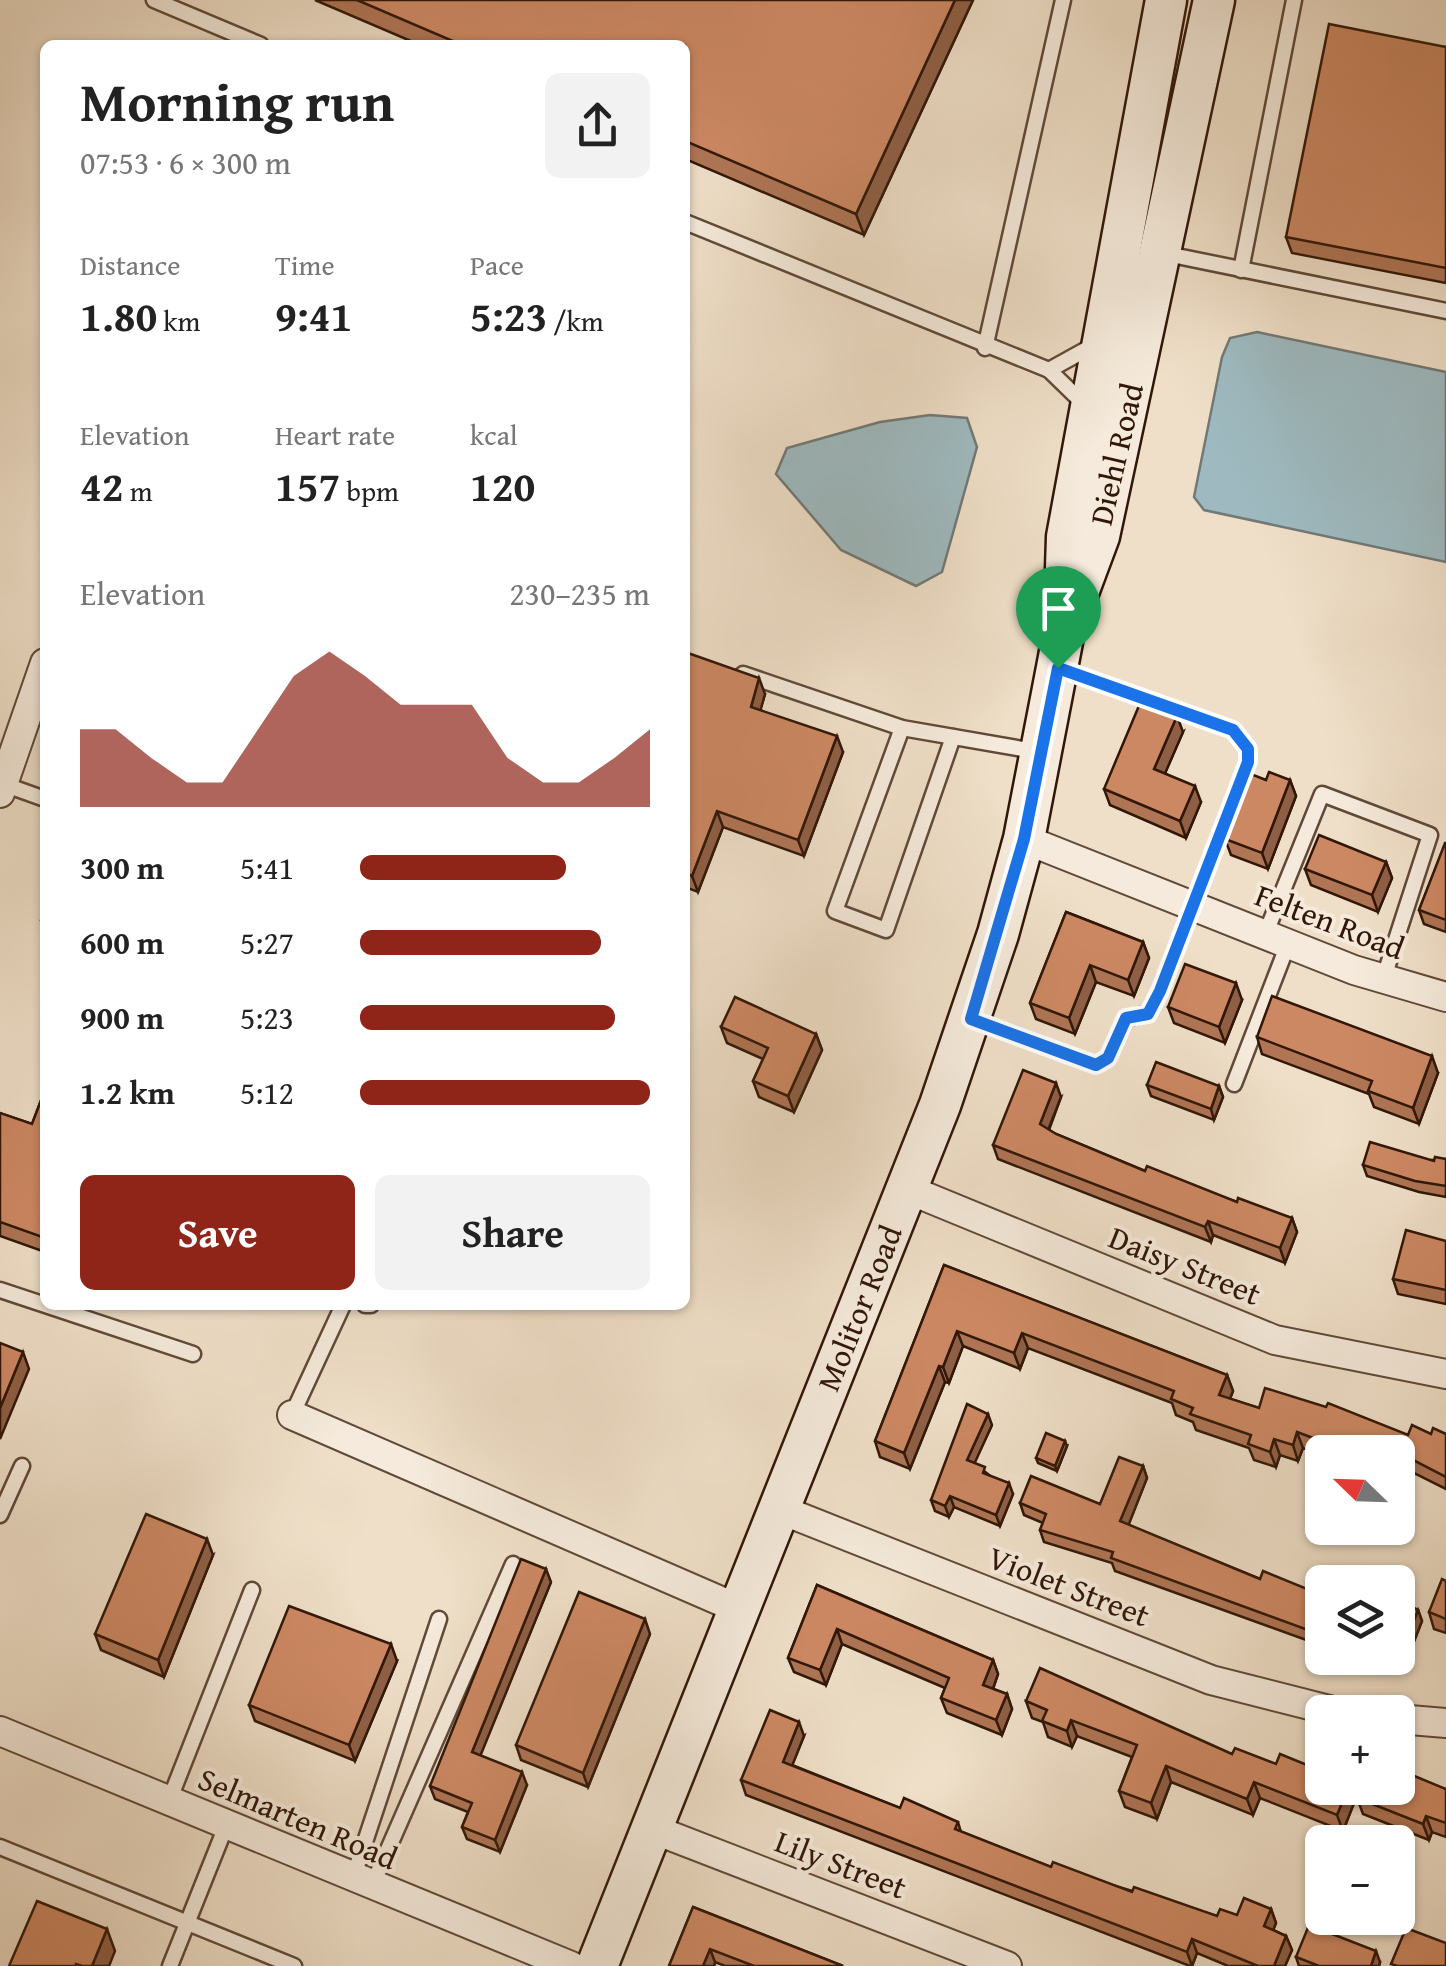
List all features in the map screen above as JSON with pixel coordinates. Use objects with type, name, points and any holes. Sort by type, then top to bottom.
[{"type":"street","name":"Diehl Road","points":[[1061,650],[1067,537],[1166,0]]},
{"type":"street","name":"Diehl Road","points":[[1061,650],[1098,536],[1214,0]]},
{"type":"street","name":"Molitor Road","points":[[597,1966],[971,1019],[1024,839],[1061,650]]},
{"type":"street","points":[[2,789],[36,716]]},
{"type":"street","name":"Felten Road","points":[[1024,839],[1276,940],[1383,980],[1446,997]]},
{"type":"street","name":"Daisy Street","points":[[906,1189],[1276,1340],[1446,1374]]},
{"type":"street","points":[[292,1415],[739,1609]]},
{"type":"street","name":"Violet Street","points":[[780,1509],[1211,1680],[1305,1704]]},
{"type":"street","points":[[1415,1720],[1446,1723]]},
{"type":"street","name":"Selmarten Road","points":[[0,1731],[571,1966]]},
{"type":"street","name":"Lily Street","points":[[650,1828],[1006,1966]]},
{"type":"lane","points":[[154,0],[249,40]]},
{"type":"lane","points":[[985,348],[1062,0]]},
{"type":"lane","points":[[1241,270],[1294,0]]},
{"type":"lane","points":[[690,224],[985,348],[1049,370],[1091,410]]},
{"type":"lane","points":[[1160,253],[1446,310]]},
{"type":"lane","points":[[1049,370],[1104,340]]},
{"type":"lane","points":[[971,1019],[1096,1065],[1108,1058],[1126,1018],[1148,1014],[1248,762],[1242,738],[1233,730],[1061,650]]},
{"type":"lane","points":[[721,666],[902,728],[1042,753]]},
{"type":"lane","points":[[902,728],[834,912],[886,930],[953,737]]},
{"type":"lane","points":[[2,789],[40,799]]},
{"type":"lane","points":[[1234,1084],[1322,794],[1430,835],[1383,980]]},
{"type":"lane","points":[[0,1290],[40,1303]]},
{"type":"lane","points":[[60,1310],[193,1354]]},
{"type":"lane","points":[[292,1415],[341,1310]]},
{"type":"lane","points":[[0,1516],[22,1466]]},
{"type":"lane","points":[[362,1883],[513,1564]]},
{"type":"lane","points":[[168,1802],[252,1590]]},
{"type":"lane","points":[[362,1883],[439,1619]]},
{"type":"lane","points":[[170,1966],[226,1826]]},
{"type":"lane","points":[[0,1847],[294,1966]]},
{"type":"water","points":[[1257,332],[1446,372],[1446,562],[1204,510],[1194,497],[1222,357],[1230,338]]},
{"type":"water","points":[[930,415],[967,418],[977,447],[942,572],[916,586],[841,550],[776,474],[787,448],[880,422]]},
{"type":"building","points":[[357,0],[955,0],[856,214],[690,143],[690,40],[450,40]]},
{"type":"building","points":[[1329,24],[1446,47],[1446,268],[1286,237]]},
{"type":"building","points":[[690,654],[759,678],[751,707],[837,736],[798,840],[717,811],[692,876]]},
{"type":"building","points":[[1141,701],[1177,716],[1154,769],[1195,786],[1180,821],[1104,789]]},
{"type":"building","points":[[1269,772],[1290,780],[1262,853],[1225,839],[1251,774],[1266,780]]},
{"type":"building","points":[[1319,835],[1386,862],[1372,895],[1305,869]]},
{"type":"building","points":[[1446,843],[1446,920],[1419,910]]},
{"type":"building","points":[[1066,912],[1143,942],[1128,980],[1090,965],[1069,1018],[1030,1003]]},
{"type":"building","points":[[1185,964],[1236,983],[1219,1027],[1168,1007]]},
{"type":"building","points":[[1272,996],[1432,1056],[1413,1108],[1368,1091],[1372,1081],[1257,1037]]},
{"type":"building","points":[[735,997],[816,1034],[788,1096],[753,1081],[768,1048],[721,1027]]},
{"type":"building","points":[[1156,1062],[1219,1086],[1211,1109],[1147,1085]]},
{"type":"building","points":[[1023,1070],[1056,1083],[1040,1124],[1145,1171],[1147,1166],[1237,1202],[1238,1198],[1292,1218],[1280,1248],[1208,1221],[1205,1227],[993,1145]]},
{"type":"building","points":[[40,1103],[40,1236],[0,1222],[0,1113],[32,1124]]},
{"type":"building","points":[[1370,1142],[1434,1161],[1435,1157],[1446,1159],[1446,1186],[1363,1165]]},
{"type":"building","points":[[1406,1230],[1446,1241],[1446,1290],[1393,1279]]},
{"type":"building","points":[[944,1265],[1227,1375],[1219,1395],[1259,1408],[1265,1388],[1326,1407],[1328,1403],[1408,1435],[1297,1432],[1293,1445],[1274,1439],[1270,1452],[1248,1444],[1251,1435],[1190,1414],[1193,1408],[1171,1399],[1174,1391],[1022,1333],[1014,1353],[957,1331],[904,1453],[875,1441]]},
{"type":"building","points":[[0,1343],[23,1352],[0,1408]]},
{"type":"building","points":[[967,1404],[988,1414],[967,1460],[985,1467],[983,1473],[1009,1483],[996,1515],[950,1496],[945,1506],[931,1500]]},
{"type":"building","points":[[1412,1425],[1431,1434],[1433,1428],[1446,1434],[1446,1477],[1415,1461],[1415,1435],[1408,1435]]},
{"type":"building","points":[[1046,1433],[1065,1441],[1055,1466],[1036,1458]]},
{"type":"building","points":[[1119,1457],[1143,1466],[1120,1521],[1260,1579],[1263,1571],[1305,1588],[1305,1629],[1111,1558],[1113,1552],[1040,1530],[1046,1514],[1020,1503],[1031,1476],[1100,1504]]},
{"type":"building","points":[[146,1514],[207,1539],[158,1660],[95,1634]]},
{"type":"building","points":[[521,1559],[546,1569],[472,1752],[522,1772],[495,1840],[462,1827],[472,1803],[430,1786]]},
{"type":"building","points":[[1442,1579],[1446,1581],[1446,1619],[1429,1612]]},
{"type":"building","points":[[817,1585],[993,1660],[983,1685],[1007,1694],[996,1720],[941,1698],[949,1678],[837,1629],[820,1670],[788,1658]]},
{"type":"building","points":[[579,1592],[645,1619],[583,1773],[516,1745]]},
{"type":"building","points":[[289,1606],[391,1644],[349,1745],[249,1705]]},
{"type":"building","points":[[1040,1668],[1232,1754],[1235,1748],[1276,1764],[1280,1754],[1305,1764],[1305,1802],[1254,1782],[1247,1799],[1166,1766],[1151,1803],[1119,1791],[1137,1745],[1071,1720],[1067,1731],[1042,1721],[1047,1710],[1026,1701]]},
{"type":"building","points":[[770,1710],[799,1722],[783,1762],[900,1808],[904,1798],[958,1822],[955,1829],[1051,1867],[1053,1862],[1132,1892],[1134,1887],[1217,1916],[1220,1909],[1237,1915],[1244,1898],[1271,1909],[1264,1926],[1286,1936],[1274,1966],[1258,1966],[1192,1939],[1187,1952],[741,1780]]},
{"type":"building","points":[[1415,1776],[1446,1789],[1446,1823],[1426,1816],[1423,1824],[1375,1805],[1415,1805]]},
{"type":"building","points":[[1312,1805],[1341,1805],[1337,1815]]},
{"type":"building","points":[[37,1901],[107,1929],[92,1966],[9,1966]]},
{"type":"building","points":[[693,1907],[843,1966],[754,1966],[710,1949],[703,1966],[669,1966]]},
{"type":"building","points":[[1415,1931],[1446,1943],[1446,1966],[1391,1964],[1403,1935],[1415,1935]]},
{"type":"building","points":[[1305,1935],[1335,1935],[1376,1951],[1371,1966],[1319,1966],[1296,1957]]},
{"type":"route","points":[[1058,668],[1233,730],[1248,749],[1248,762],[1160,991],[1148,1014],[1126,1018],[1108,1058],[1096,1065],[971,1019],[1024,839],[1058,668]]}]
